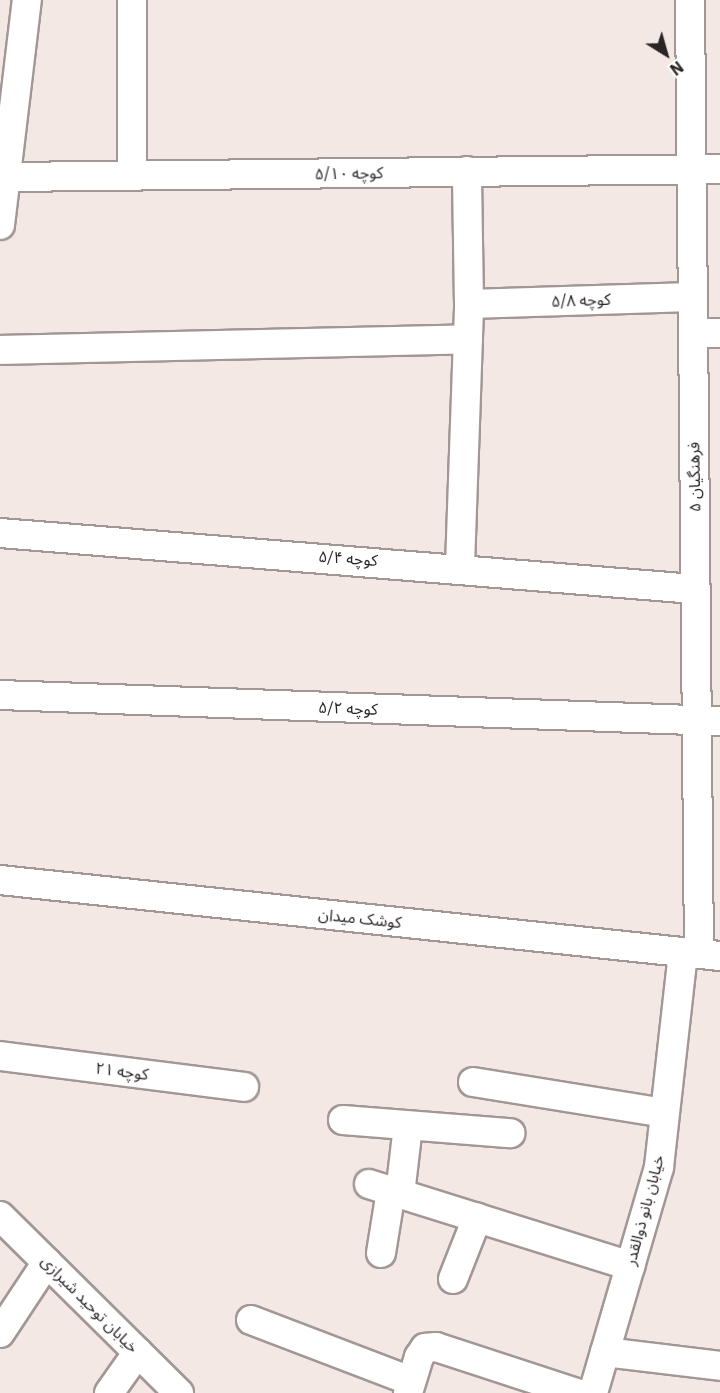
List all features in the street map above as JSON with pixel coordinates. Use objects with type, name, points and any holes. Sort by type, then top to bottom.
[{"type":"street","points":[[0,225],[27,0]]},
{"type":"street","points":[[132,0],[132,175]]},
{"type":"street","name":"فرهنگیان ۵","points":[[690,0],[692,297],[706,333],[707,527],[695,588],[708,721],[709,902],[701,954]]},
{"type":"street","name":"کوچه ۵/۱۰","points":[[7,177],[720,169]]},
{"type":"street","points":[[460,566],[470,304],[467,171]]},
{"type":"street","name":"کوچه ۵/۸","points":[[470,304],[692,297]]},
{"type":"street","points":[[0,350],[468,339]]},
{"type":"street","name":"کوچه ۵/۴","points":[[0,532],[460,566],[695,588]]},
{"type":"street","name":"کوچه ۵/۲","points":[[0,695],[708,721]]},
{"type":"street","name":"کوشک میدان","points":[[0,880],[701,954]]},
{"type":"street","name":"خیابان بانو ذوالقدر","points":[[593,1393],[658,1167],[665,1113],[701,954]]},
{"type":"street","name":"کوچه ۲۱","points":[[0,1056],[244,1087]]},
{"type":"street","points":[[473,1082],[665,1113]]},
{"type":"street","points":[[343,1120],[510,1133]]},
{"type":"street","points":[[381,1253],[387,1189],[408,1126]]},
{"type":"street","points":[[387,1189],[630,1266]]},
{"type":"street","name":"خیابان توحید شیرازی","points":[[0,1216],[179,1393]]},
{"type":"street","points":[[453,1280],[477,1218]]},
{"type":"street","points":[[0,1333],[47,1262]]},
{"type":"street","points":[[251,1320],[410,1387],[425,1348],[436,1347],[577,1393]]},
{"type":"street","points":[[109,1393],[138,1352]]},
{"type":"street","points":[[605,1352],[720,1366]]}]
